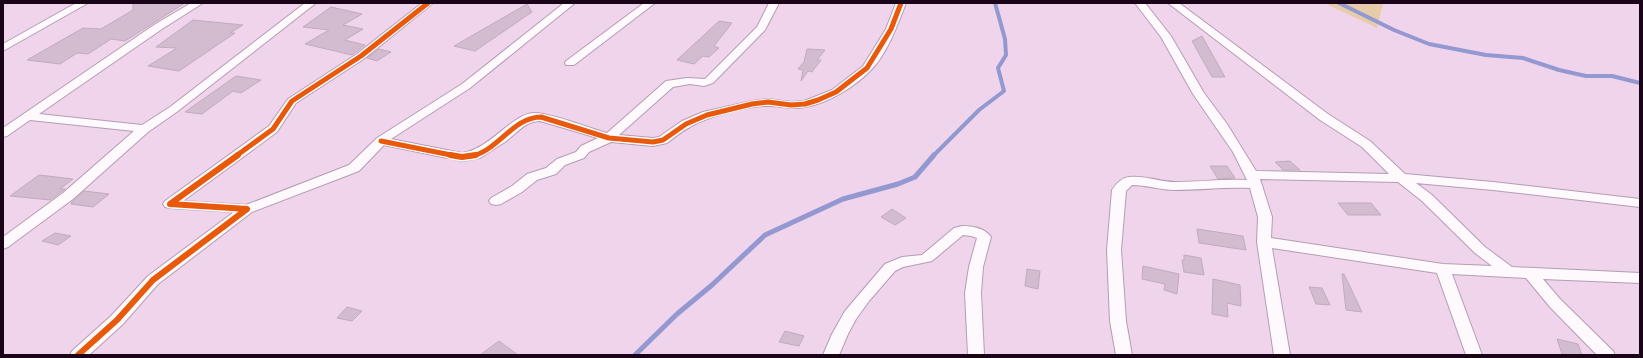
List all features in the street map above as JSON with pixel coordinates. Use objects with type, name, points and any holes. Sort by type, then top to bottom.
[{"type":"street","points":[[3,48],[83,3]]},
{"type":"street","points":[[3,133],[158,27],[198,3]]},
{"type":"street","points":[[3,244],[68,196],[144,129],[174,109],[311,3]]},
{"type":"street","points":[[247,209],[170,204],[272,129],[292,101],[361,56],[428,3]]},
{"type":"street","points":[[78,355],[117,320],[153,280],[247,209],[354,168],[381,141],[466,86],[570,3]]},
{"type":"street","points":[[570,63],[650,3]]},
{"type":"street","points":[[496,201],[517,189],[532,177],[551,171],[561,162],[580,154],[585,149],[609,138],[670,83],[682,84],[687,81],[709,81],[761,28],[774,3]]},
{"type":"street","points":[[381,141],[462,158],[470,157],[476,155],[501,139],[523,121],[536,117],[609,138],[653,142],[663,140],[686,124],[707,115],[752,104],[768,102],[791,105],[805,104],[836,92],[867,68],[882,47],[901,3]]},
{"type":"street","points":[[1140,3],[1166,36],[1199,94],[1239,152],[1253,180],[1265,217],[1264,242],[1282,355]]},
{"type":"street","points":[[1173,3],[1324,117],[1366,144],[1400,178],[1427,198],[1480,250],[1509,272]]},
{"type":"street","points":[[27,116],[144,129]]},
{"type":"street","points":[[1124,355],[1118,321],[1114,250],[1119,190],[1129,181],[1141,181],[1174,186],[1230,183],[1253,180],[1400,178],[1493,186],[1640,204]]},
{"type":"street","points":[[831,355],[836,341],[859,302],[892,266],[902,262],[921,261],[927,258],[959,231],[964,230],[982,235],[984,237],[976,267],[973,293],[976,355]]},
{"type":"street","points":[[1264,242],[1443,269],[1640,278]]},
{"type":"street","points":[[1443,269],[1474,355]]},
{"type":"street","points":[[1530,273],[1555,303],[1608,355]]},
{"type":"shaded area","points":[[1324,3],[1387,3],[1383,4],[1377,28]]},
{"type":"building","points":[[133,3],[185,3],[125,41],[111,39],[88,54],[77,53],[60,64],[27,60],[83,28],[101,29],[133,10]]},
{"type":"building","points":[[527,4],[532,12],[475,51],[454,46]]},
{"type":"building","points":[[331,7],[362,14],[343,25],[363,29],[345,40],[365,45],[352,55],[305,44],[329,30],[303,27]]},
{"type":"building","points":[[193,20],[243,25],[230,33],[235,33],[179,71],[148,66],[177,48],[156,47]]},
{"type":"building","points":[[719,21],[732,23],[714,46],[719,48],[709,57],[703,56],[694,64],[677,60]]},
{"type":"building","points":[[1202,36],[1225,77],[1212,77],[1192,41]]},
{"type":"building","points":[[379,49],[391,52],[377,61],[367,58]]},
{"type":"building","points":[[807,49],[825,50],[817,60],[821,60],[812,72],[808,71],[801,81],[803,70],[798,69],[804,62]]},
{"type":"building","points":[[236,76],[261,80],[241,93],[233,91],[202,114],[185,112]]},
{"type":"building","points":[[1290,161],[1300,170],[1283,170],[1275,162]]},
{"type":"building","points":[[1210,166],[1227,166],[1235,178],[1218,179]]},
{"type":"building","points":[[39,175],[73,179],[60,189],[65,189],[50,200],[10,196]]},
{"type":"building","points":[[84,191],[109,194],[93,207],[71,204]]},
{"type":"building","points":[[1338,203],[1371,203],[1381,215],[1348,215]]},
{"type":"building","points":[[892,209],[906,218],[895,225],[881,217]]},
{"type":"building","points":[[1197,229],[1243,236],[1246,250],[1199,243]]},
{"type":"building","points":[[55,233],[71,236],[58,245],[42,241]]},
{"type":"building","points":[[1184,255],[1201,258],[1204,275],[1184,272],[1182,260],[1184,260]]},
{"type":"building","points":[[1143,266],[1179,274],[1177,294],[1164,290],[1165,284],[1142,279]]},
{"type":"building","points":[[1027,269],[1040,271],[1038,289],[1025,286]]},
{"type":"building","points":[[1342,274],[1344,274],[1362,312],[1346,310]]},
{"type":"building","points":[[1213,279],[1240,285],[1241,306],[1227,303],[1228,317],[1212,314]]},
{"type":"building","points":[[1309,287],[1322,288],[1330,305],[1316,304]]},
{"type":"building","points":[[347,307],[362,311],[352,321],[337,318]]},
{"type":"building","points":[[785,331],[804,336],[799,346],[779,342]]},
{"type":"building","points":[[1557,339],[1578,344],[1582,355],[1562,354]]},
{"type":"building","points":[[499,341],[518,355],[480,355]]},
{"type":"waterway","points":[[934,155],[979,110],[1004,91],[998,68],[1006,55],[1005,39],[995,3]]},
{"type":"waterway","points":[[1339,3],[1394,30],[1429,44],[1486,55],[1523,58],[1559,70],[1586,76],[1612,76],[1640,83]]},
{"type":"waterway","points":[[635,355],[677,314],[712,285],[765,235],[843,199],[898,184],[915,177],[934,155]]},
{"type":"cycle path","points":[[78,355],[117,320],[153,280],[247,209],[170,204],[273,129],[292,101],[361,56],[428,3]]},
{"type":"cycle path","points":[[381,141],[462,157],[476,155],[501,139],[523,121],[532,117],[541,117],[609,138],[653,142],[663,140],[686,124],[707,115],[752,104],[768,102],[791,105],[805,104],[836,92],[867,68],[891,29],[901,3]]}]
